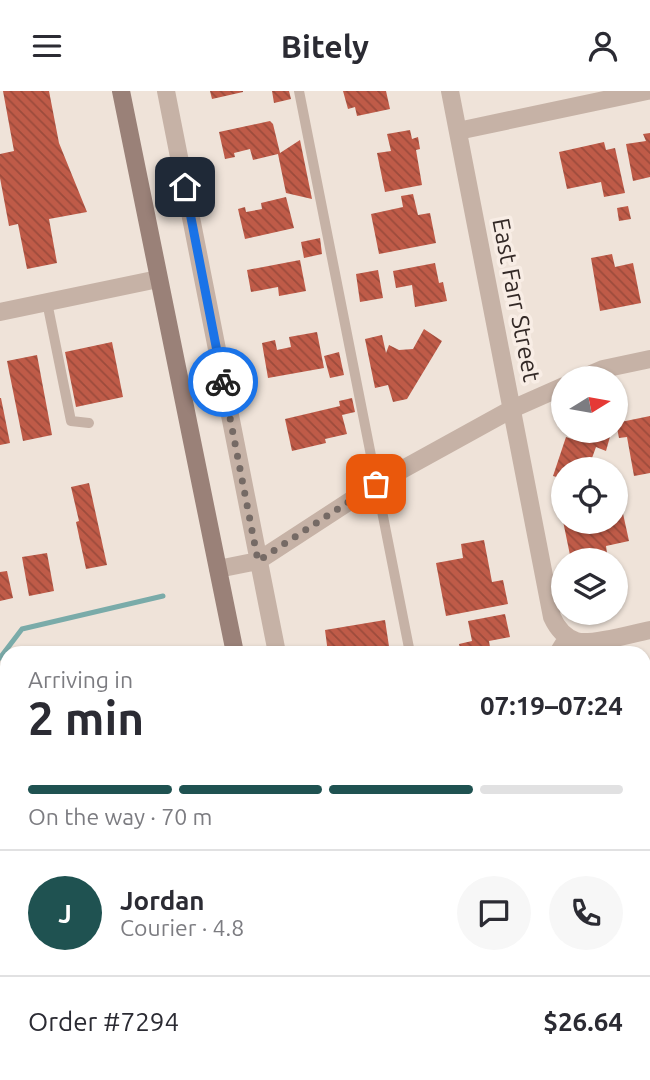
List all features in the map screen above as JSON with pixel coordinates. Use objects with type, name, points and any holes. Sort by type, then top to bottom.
[{"type":"main road","points":[[121,91],[234,646]]},
{"type":"street","points":[[166,91],[275,646]]},
{"type":"street","name":"East Farr Street","points":[[450,91],[550,609],[556,626],[568,637]]},
{"type":"street","points":[[458,131],[647,91]]},
{"type":"street","points":[[0,312],[158,279]]},
{"type":"street","points":[[617,366],[650,359]]},
{"type":"street","points":[[218,569],[258,561],[376,484],[512,409],[551,392]]},
{"type":"street","points":[[562,646],[568,637],[577,642],[586,642],[650,630]]},
{"type":"lane","points":[[299,91],[409,646]]},
{"type":"lane","points":[[47,302],[71,421],[89,423]]},
{"type":"building","points":[[3,91],[49,91],[59,143],[87,212],[49,219],[57,263],[27,269],[18,224],[9,226],[0,178],[0,154],[14,151]]},
{"type":"building","points":[[210,91],[243,91],[243,92],[212,99]]},
{"type":"building","points":[[272,91],[289,91],[291,99],[274,103]]},
{"type":"building","points":[[343,91],[386,91],[390,109],[357,116],[355,107],[348,109]]},
{"type":"building","points":[[270,121],[280,153],[300,140],[312,199],[286,193],[278,154],[253,160],[250,149],[234,153],[235,157],[225,159],[219,132]]},
{"type":"building","points":[[410,130],[412,139],[418,137],[420,149],[416,150],[422,185],[385,192],[377,153],[391,151],[387,134]]},
{"type":"building","points":[[650,133],[650,177],[633,181],[626,144],[646,141],[643,134]]},
{"type":"building","points":[[604,142],[606,150],[615,148],[625,193],[604,197],[601,182],[567,189],[559,152]]},
{"type":"building","points":[[413,194],[418,215],[430,213],[436,243],[379,254],[371,214],[403,207],[401,196]]},
{"type":"building","points":[[286,197],[294,228],[245,239],[238,209],[245,207],[246,212],[262,209],[261,203]]},
{"type":"building","points":[[628,206],[631,219],[619,221],[617,208]]},
{"type":"building","points":[[320,238],[322,254],[304,258],[301,242]]},
{"type":"building","points":[[612,254],[615,267],[633,263],[641,303],[600,311],[591,258]]},
{"type":"building","points":[[300,260],[306,291],[279,296],[278,287],[251,292],[247,270]]},
{"type":"building","points":[[435,263],[439,283],[443,282],[447,301],[415,307],[412,285],[396,288],[393,271]]},
{"type":"building","points":[[378,270],[383,298],[360,302],[356,274]]},
{"type":"building","points":[[424,329],[442,341],[407,399],[393,402],[388,385],[375,388],[365,339],[382,335],[386,353],[389,345],[399,350],[413,349]]},
{"type":"building","points":[[317,332],[324,368],[268,378],[262,343],[275,340],[277,350],[291,347],[289,337]]},
{"type":"building","points":[[112,342],[123,397],[76,407],[65,352]]},
{"type":"building","points":[[339,352],[344,375],[330,378],[324,356]]},
{"type":"building","points":[[37,355],[52,435],[23,441],[7,361]]},
{"type":"building","points":[[0,398],[10,443],[0,445]]},
{"type":"building","points":[[352,398],[355,412],[342,415],[347,434],[325,439],[326,443],[292,451],[285,419],[340,406],[339,401]]},
{"type":"building","points":[[650,416],[650,473],[634,476],[628,443],[628,421]]},
{"type":"building","points":[[564,443],[608,443],[606,451],[596,447],[592,457],[559,457]]},
{"type":"building","points":[[89,483],[107,565],[86,569],[71,487]]},
{"type":"building","points":[[566,534],[627,534],[629,541],[606,548],[569,548]]},
{"type":"building","points":[[484,540],[492,582],[503,580],[508,604],[446,616],[436,563],[463,558],[461,544]]},
{"type":"building","points":[[47,553],[54,591],[29,596],[22,557]]},
{"type":"building","points":[[7,571],[13,598],[0,601],[0,572]]},
{"type":"building","points":[[505,614],[510,637],[489,641],[490,646],[459,646],[472,641],[468,621]]},
{"type":"building","points":[[385,620],[389,646],[327,646],[325,630]]},
{"type":"waterway","points":[[9,646],[22,629],[163,596]]},
{"type":"way so far","points":[[223,382],[258,561],[376,484]]},
{"type":"route","points":[[185,187],[223,382]]}]
